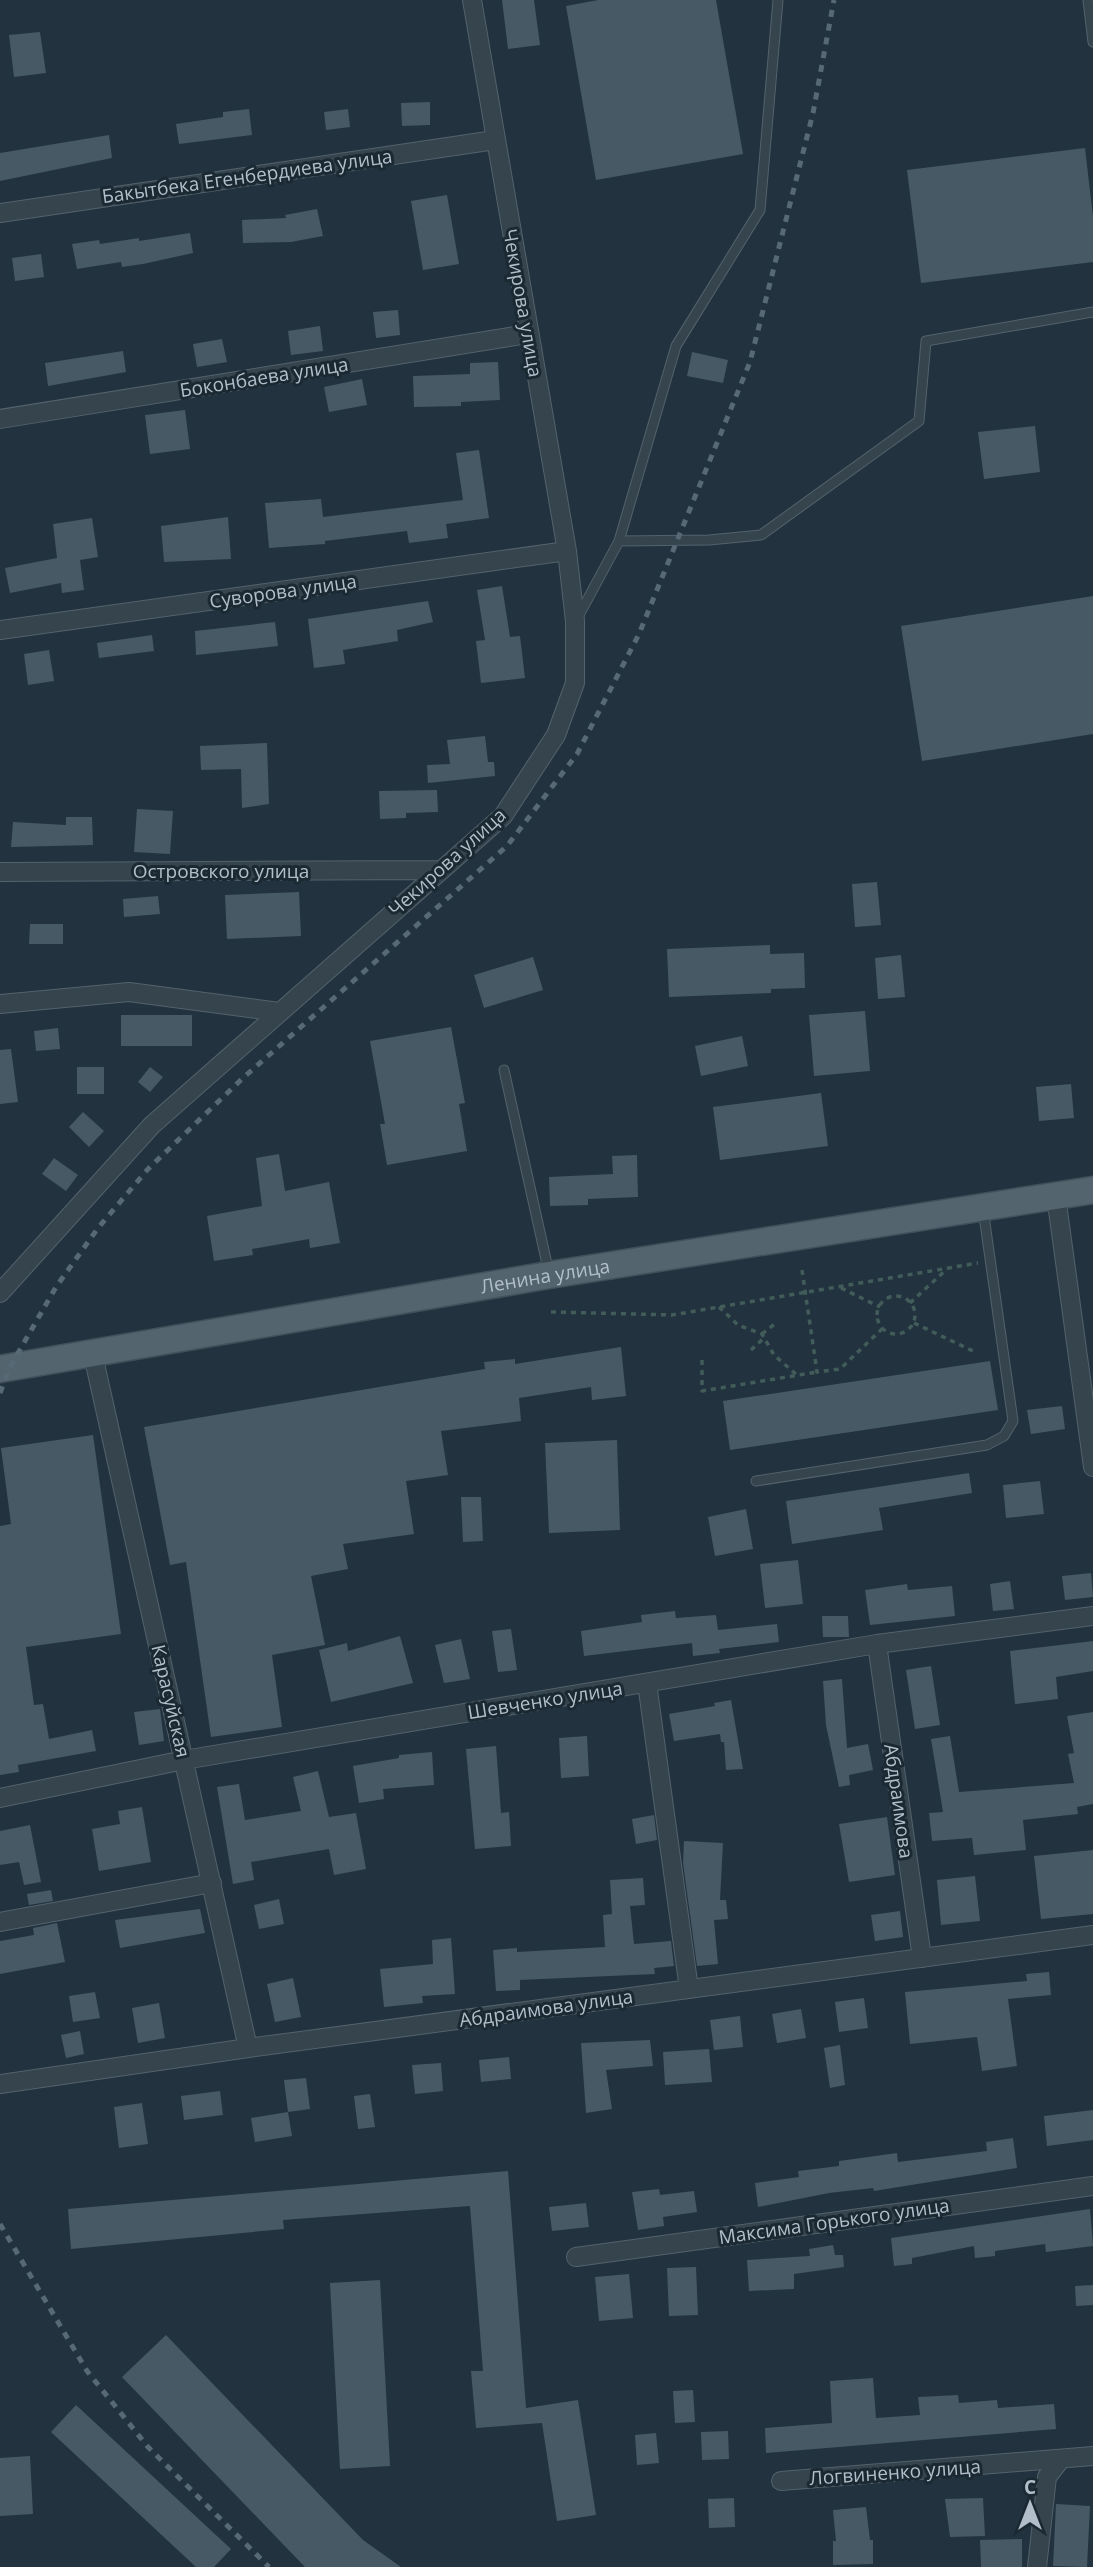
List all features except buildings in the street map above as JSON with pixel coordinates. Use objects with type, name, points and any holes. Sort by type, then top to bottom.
[{"type":"main road","name":"Ленина улица","points":[[0,1369],[549,1275],[1093,1190]]},
{"type":"street","name":"Чекирова улица","points":[[0,1293],[152,1125],[502,816],[556,734],[575,683],[576,621],[567,551],[472,0]]},
{"type":"street","name":"Бакытбека Егенбердиева улица","points":[[0,213],[495,140]]},
{"type":"street","name":"Боконбаева улица","points":[[0,419],[528,334]]},
{"type":"street","name":"Суворова улица","points":[[0,630],[567,551]]},
{"type":"street","name":"Островского улица","points":[[0,872],[442,870]]},
{"type":"street","points":[[0,1004],[130,992],[279,1012]]},
{"type":"street","points":[[1056,1196],[1093,1467]]},
{"type":"street","name":"Карасуйская","points":[[93,1355],[248,2048]]},
{"type":"street","name":"Шевченко улица","points":[[0,1798],[184,1759],[877,1644],[1093,1616]]},
{"type":"street","name":"Абдраимова","points":[[877,1644],[922,1958]]},
{"type":"street","points":[[647,1683],[689,1989]]},
{"type":"street","points":[[0,1922],[212,1883]]},
{"type":"street","name":"Абдраимова улица","points":[[0,2084],[248,2048],[1093,1935]]},
{"type":"street","name":"Максима Горького улица","points":[[576,2256],[1093,2186]]},
{"type":"street","name":"Логвиненко улица","points":[[781,2481],[1093,2456]]},
{"type":"street","points":[[1037,2567],[1047,2477],[1060,2459]]},
{"type":"lane","points":[[576,621],[619,541],[676,346],[760,210],[778,0]]},
{"type":"lane","points":[[1088,0],[1093,42]]},
{"type":"lane","points":[[619,541],[709,540],[761,535],[919,421],[926,341],[1093,312]]},
{"type":"lane","points":[[504,1070],[549,1275]]},
{"type":"lane","points":[[756,1481],[987,1445],[1004,1436],[1013,1421],[983,1207]]},
{"type":"path","points":[[551,1312],[671,1315],[990,1261]]},
{"type":"path","points":[[910,1303],[947,1268]]},
{"type":"path","points":[[802,1270],[817,1372]]},
{"type":"path","points":[[839,1287],[880,1307]]},
{"type":"path","points":[[897,1296],[910,1303],[915,1314],[914,1323],[899,1334],[883,1328],[878,1315],[880,1307],[889,1298],[897,1296]]},
{"type":"path","points":[[719,1307],[738,1325],[763,1335],[774,1355],[798,1376]]},
{"type":"path","points":[[751,1350],[776,1323]]},
{"type":"path","points":[[914,1323],[973,1352]]},
{"type":"path","points":[[702,1360],[702,1391],[840,1369],[883,1328]]},
{"type":"railway","points":[[0,1393],[10,1367],[56,1287],[98,1228],[148,1169],[244,1077],[507,846],[577,754],[639,634],[750,362],[813,113],[834,0]]},
{"type":"railway","points":[[0,2224],[87,2371],[148,2447],[269,2567]]}]
